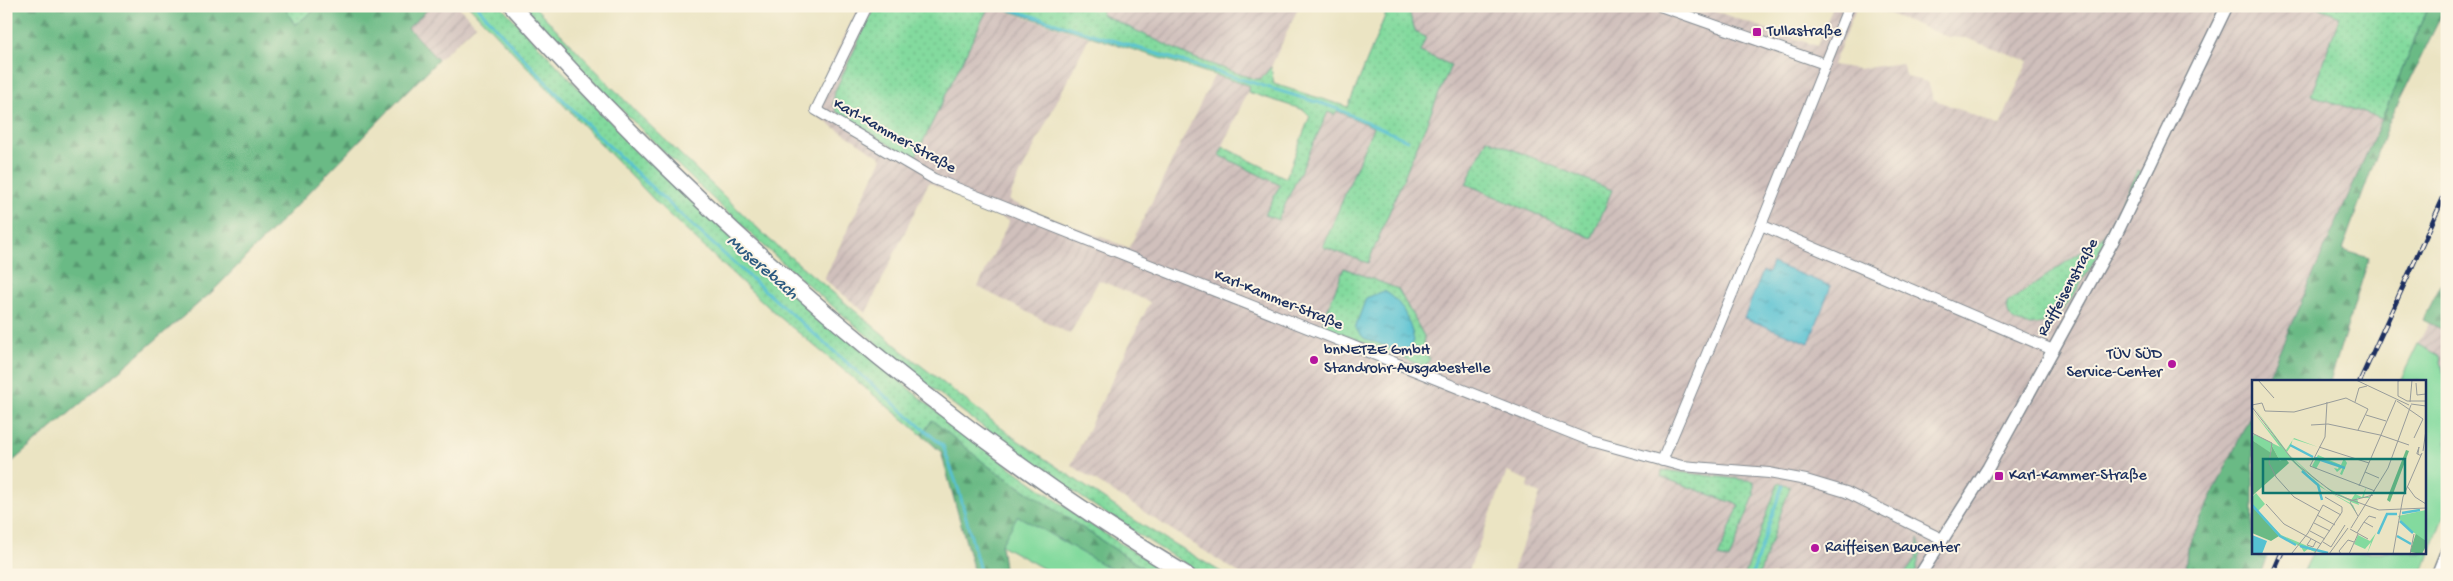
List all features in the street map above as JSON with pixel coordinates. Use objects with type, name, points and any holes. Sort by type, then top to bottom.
[{"type":"main road","points":[[512,6],[555,54],[657,158],[754,250],[855,336],[1003,454],[1128,540],[1187,575]]},
{"type":"street","name":"Karl-Kammer-Straße","points":[[867,6],[816,110],[934,179],[1574,435],[1682,466],[1769,473],[1806,480],[1846,492],[1942,539]]},
{"type":"street","points":[[1660,6],[1825,64]]},
{"type":"street","points":[[1662,461],[1761,225],[1848,6]]},
{"type":"street","name":"Raiffeisenstraße","points":[[1920,575],[1988,468],[2054,350],[2127,212],[2228,6]]},
{"type":"street","points":[[1761,225],[2054,350]]},
{"type":"street","points":[[2437,575],[2447,550]]},
{"type":"shaded area","points":[[431,6],[458,6],[476,25],[438,60],[408,28]]},
{"type":"shaded area","points":[[859,6],[875,6],[835,91],[833,104],[837,112],[914,160],[989,6],[1089,37],[1013,189],[1009,201],[1129,248],[1215,74],[1250,86],[1219,155],[1280,185],[1265,215],[1277,220],[1328,112],[1337,111],[1374,127],[1323,247],[1451,65],[1420,52],[1407,6],[1700,6],[1817,46],[1833,6],[1857,6],[1833,65],[1858,69],[1902,63],[1907,77],[1928,82],[1933,99],[2000,126],[2028,61],[1966,38],[1948,37],[1870,6],[2315,6],[2340,16],[2311,95],[2382,119],[2266,380],[2252,380],[2252,412],[2187,548],[2185,575],[1759,575],[1790,488],[1778,483],[1745,575],[1514,575],[1512,574],[1540,494],[1527,488],[1530,481],[1507,472],[1467,575],[1242,575],[1071,465],[1150,302],[1099,280],[1070,334],[978,287],[1009,221],[929,182],[866,313],[824,279],[882,158],[809,111]]},
{"type":"shaded area","points":[[1103,6],[1299,6],[1271,67],[1261,79],[1253,79],[1194,58],[1100,14]]},
{"type":"shaded area","points":[[2447,317],[2447,392],[2440,356],[2418,344],[2429,323],[2441,329]]},
{"type":"green space","points":[[6,6],[284,6],[295,25],[320,6],[425,6],[428,9],[408,28],[438,60],[212,292],[6,467]]},
{"type":"green space","points":[[284,6],[320,6],[295,25]]},
{"type":"green space","points":[[469,6],[501,6],[603,114],[783,285],[964,434],[1091,525],[1171,575],[1154,575],[988,466],[932,421],[922,435],[776,314],[662,208]]},
{"type":"green space","points":[[522,6],[534,6],[636,112],[770,240],[915,361],[1013,437],[1142,525],[1226,575],[1204,575],[1110,516],[1018,453],[929,386],[759,242],[678,166]]},
{"type":"green space","points":[[875,6],[989,6],[914,160],[837,112],[833,104],[835,91]]},
{"type":"green space","points":[[993,6],[1103,6],[1101,14],[1194,58],[1254,79],[1261,79],[1271,67],[1274,84],[1348,107],[1389,6],[1407,6],[1416,33],[1426,37],[1420,52],[1451,65],[1368,263],[1323,247],[1373,127],[1337,111],[1334,115],[1328,112],[1278,220],[1265,215],[1280,185],[1219,155],[1223,147],[1286,178],[1310,116],[1304,110],[1248,92],[1250,86]]},
{"type":"green space","points":[[2315,6],[2428,6],[2382,119],[2311,95],[2340,16]]},
{"type":"green space","points":[[2428,6],[2446,6],[2389,122],[2342,250],[2369,258],[2330,380],[2266,380],[2382,119]]},
{"type":"green space","points":[[1487,139],[1612,190],[1592,238],[1466,184]]},
{"type":"green space","points":[[2138,170],[2141,172],[2115,223],[2074,295],[2062,310],[2054,317],[2040,324],[2029,325],[2013,320],[2008,312],[2007,303],[2104,236]]},
{"type":"green space","points":[[1344,268],[1398,289],[1424,336],[1423,349],[1430,359],[1425,367],[1321,325]]},
{"type":"green space","points":[[2447,273],[2447,317],[2441,329],[2423,320]]},
{"type":"green space","points":[[2418,344],[2440,356],[2447,392],[2447,506],[2422,575],[2302,575],[2312,554],[2426,554],[2426,380],[2400,380]]},
{"type":"green space","points":[[2252,412],[2252,554],[2267,554],[2260,575],[2185,575],[2187,548]]},
{"type":"green space","points":[[932,420],[988,466],[1154,575],[1121,575],[1018,516],[1001,545],[1005,575],[975,575],[941,452],[922,435]]},
{"type":"green space","points":[[1662,470],[1754,481],[1754,496],[1729,560],[1718,557],[1739,505],[1661,477]]},
{"type":"green space","points":[[1778,483],[1790,487],[1759,575],[1745,575]]},
{"type":"green space","points":[[1018,516],[1121,575],[1055,575],[1001,545]]},
{"type":"green space","points":[[1918,538],[1921,552],[1915,573],[1913,575],[1904,575],[1916,559]]},
{"type":"water","points":[[1772,263],[1831,286],[1809,343],[1744,318],[1763,271],[1768,273]]},
{"type":"water","points":[[1384,291],[1396,300],[1410,326],[1414,341],[1406,354],[1364,338],[1355,328],[1366,298]]},
{"type":"waterway","name":"Muserebach","points":[[477,6],[586,123],[702,234],[943,446],[959,491],[981,575]]},
{"type":"waterway","points":[[999,6],[1333,107],[1407,140]]},
{"type":"waterway","points":[[1752,575],[1782,486]]},
{"type":"railway","points":[[2360,380],[2447,190]]},
{"type":"railway","points":[[2272,575],[2281,554]]},
{"type":"place","name":"Tullastraße","points":[[1757,32]]},
{"type":"place","name":"bnNETZE GmbH Standrohr-Ausgabestelle","points":[[1314,360]]},
{"type":"place","name":"TÜV SÜD Service-Center","points":[[2172,364]]},
{"type":"place","name":"Karl-Kammer-Straße","points":[[1999,476]]},
{"type":"place","name":"Raiffeisen Baucenter","points":[[1815,548]]}]
